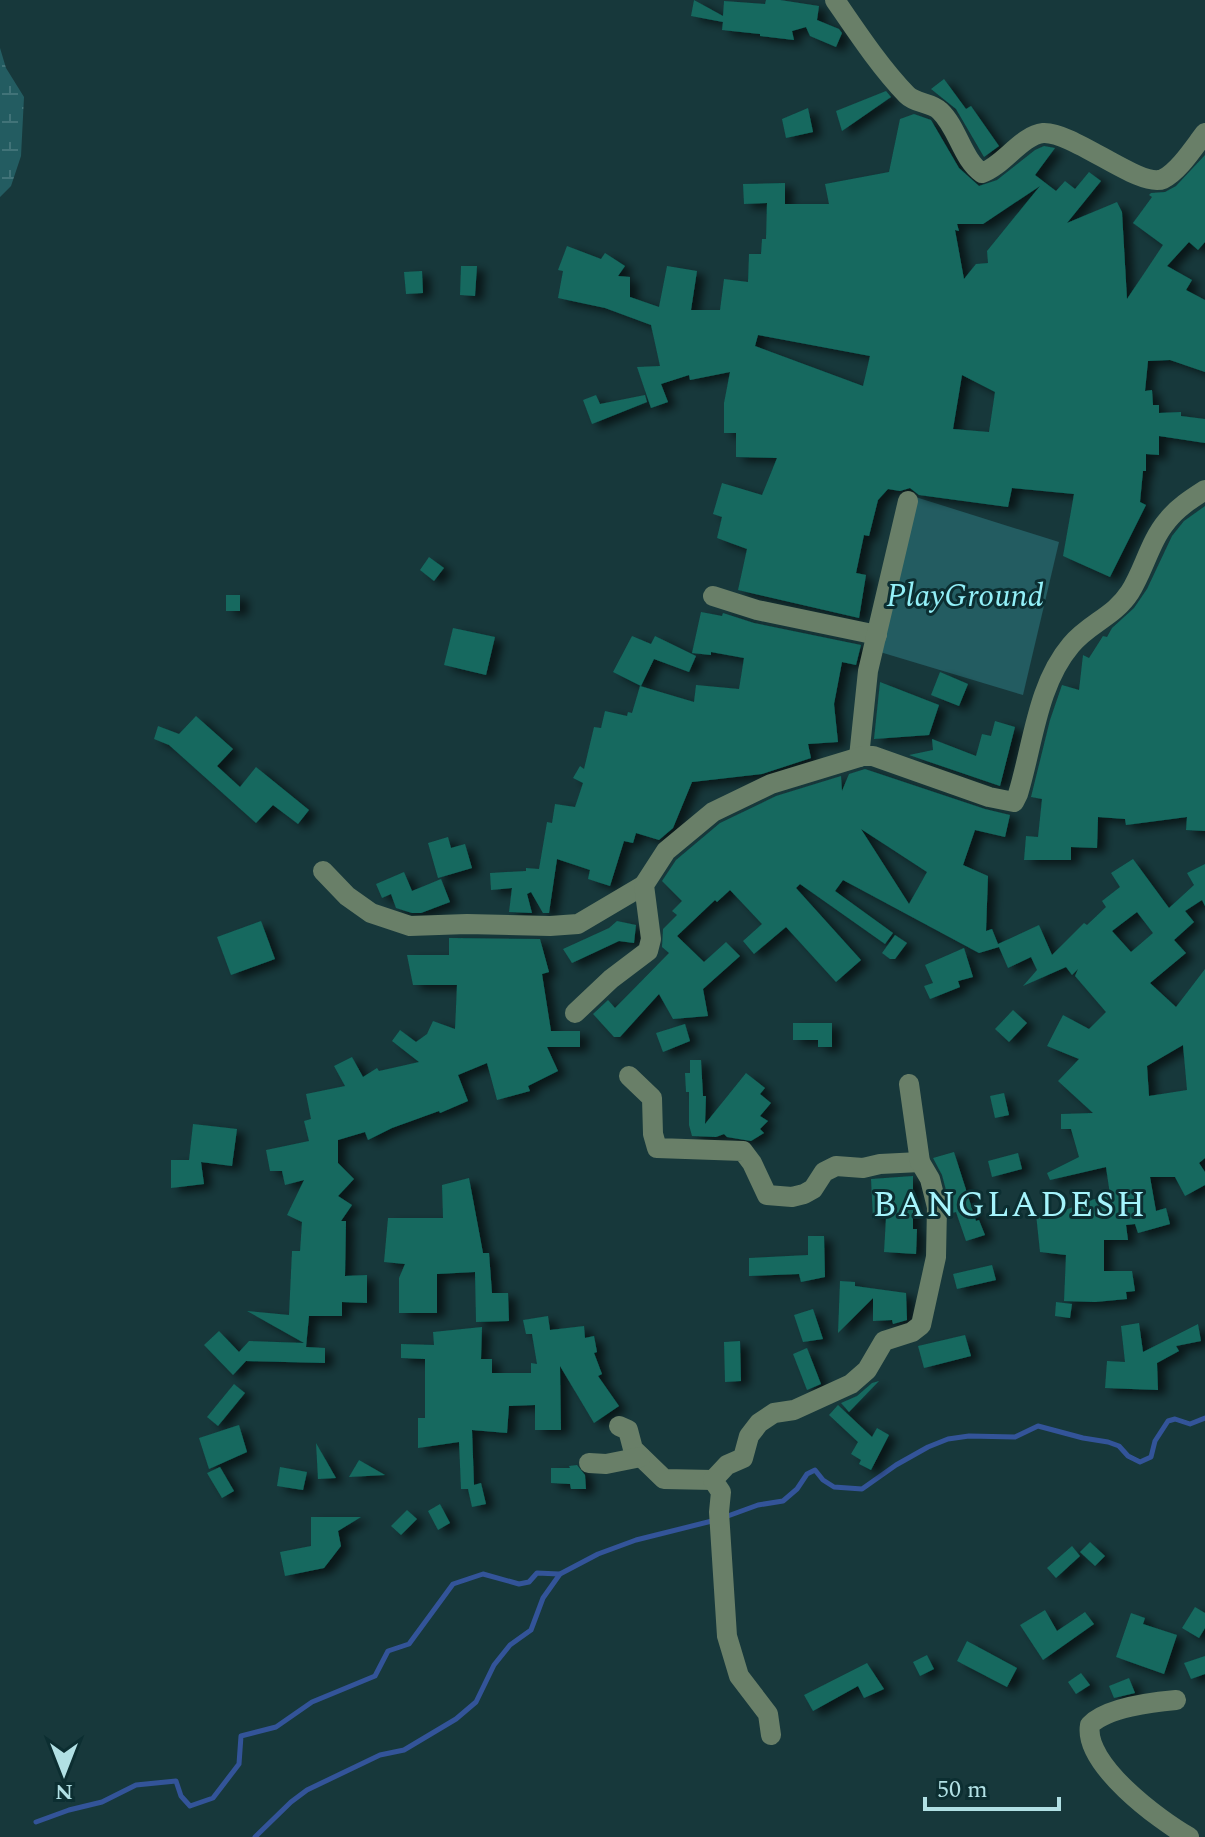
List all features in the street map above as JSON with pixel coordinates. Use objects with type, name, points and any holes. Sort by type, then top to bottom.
[{"type":"street","points":[[835,0],[908,95],[942,113],[972,163],[982,173],[1033,136],[1049,133],[1060,135],[1114,164],[1157,180],[1173,171],[1205,133]]},
{"type":"street","points":[[323,871],[347,896],[371,913],[410,926],[578,924],[644,885],[666,851],[713,812],[771,784],[859,757],[873,756],[989,797],[1014,802],[1054,669],[1079,636],[1118,608],[1131,591],[1164,525],[1183,505],[1205,490]]},
{"type":"street","points":[[859,757],[868,671],[908,501]]},
{"type":"street","points":[[713,596],[757,610],[877,635]]},
{"type":"street","points":[[575,1013],[611,979],[648,951],[651,939],[644,885]]},
{"type":"street","points":[[629,1076],[652,1098],[653,1134],[657,1148],[743,1151],[750,1158],[767,1195],[773,1197],[792,1197],[809,1191],[824,1172],[836,1166],[868,1168],[880,1164],[920,1162]]},
{"type":"street","points":[[619,1426],[628,1430],[633,1449],[664,1479],[713,1480],[727,1465],[743,1458],[749,1436],[759,1423],[774,1413],[794,1410],[851,1384],[867,1370],[884,1341],[912,1332],[921,1325],[934,1269],[937,1233],[934,1193],[920,1162],[909,1084]]},
{"type":"street","points":[[589,1463],[606,1464],[641,1457]]},
{"type":"street","points":[[713,1480],[721,1492],[727,1636],[739,1676],[768,1714],[771,1735]]},
{"type":"street","points":[[1176,1700],[1142,1705],[1099,1718],[1090,1725],[1089,1731],[1107,1767],[1137,1800],[1189,1837]]},
{"type":"green space","points":[[0,48],[6,68],[24,97],[21,156],[11,186],[0,197]]},
{"type":"green space","name":"PlayGround","points":[[906,494],[1059,542],[1023,695],[870,649]]},
{"type":"building","points":[[694,0],[723,16],[724,1],[765,4],[766,0],[780,0],[819,6],[817,20],[842,33],[836,47],[810,36],[806,27],[792,31],[794,40],[722,30],[723,22],[691,16]]},
{"type":"building","points":[[944,79],[966,109],[971,106],[999,146],[984,157],[956,109],[931,89]]},
{"type":"building","points":[[886,91],[891,97],[842,131],[836,111]]},
{"type":"building","points":[[808,108],[813,132],[786,138],[782,119]]},
{"type":"building","points":[[914,114],[931,120],[959,168],[979,186],[997,180],[1044,146],[1055,148],[1035,175],[1056,191],[1065,181],[1075,189],[1089,172],[1101,181],[1067,223],[1117,202],[1122,212],[1127,299],[1163,245],[1133,223],[1152,197],[1149,195],[1151,193],[1165,192],[1176,186],[1205,155],[1205,242],[1198,250],[1189,242],[1167,266],[1192,280],[1186,290],[1205,300],[1205,372],[1170,360],[1148,361],[1145,391],[1152,390],[1153,405],[1159,405],[1159,413],[1181,412],[1181,416],[1205,419],[1205,443],[1159,436],[1159,455],[1146,454],[1140,502],[1146,505],[1110,577],[1063,556],[1074,494],[1012,488],[1008,507],[919,495],[910,488],[900,491],[888,489],[878,500],[869,536],[864,535],[856,573],[866,575],[859,618],[738,590],[747,549],[717,538],[722,517],[713,514],[722,483],[762,495],[777,458],[736,457],[736,433],[724,433],[724,403],[730,372],[690,380],[689,375],[661,384],[668,402],[651,408],[637,367],[660,366],[651,325],[605,308],[558,298],[563,271],[558,270],[567,246],[601,259],[605,253],[625,266],[618,276],[630,277],[630,297],[659,307],[667,266],[697,271],[691,310],[720,310],[724,279],[748,282],[749,254],[761,254],[762,239],[766,239],[767,203],[744,204],[743,184],[785,183],[785,204],[829,204],[825,184],[889,172],[900,119]],"holes":[[[1040,186],[987,251],[988,263],[976,264],[964,279],[955,230],[959,231],[957,224],[983,224]],[[758,335],[870,356],[863,386],[755,346]],[[962,375],[995,392],[989,432],[953,429]]]},
{"type":"building","points":[[461,266],[477,266],[475,296],[460,295]]},
{"type":"building","points":[[422,271],[423,293],[406,294],[404,272]]},
{"type":"building","points":[[596,395],[600,404],[645,395],[647,402],[592,424],[583,400]]},
{"type":"building","points":[[1205,506],[1205,831],[1186,830],[1187,817],[1126,825],[1125,819],[1098,817],[1097,848],[1071,847],[1071,860],[1024,860],[1026,836],[1038,837],[1042,799],[1031,797],[1062,685],[1079,690],[1083,655],[1089,658],[1103,636],[1107,637],[1112,628],[1134,608],[1147,589],[1172,536],[1184,521]]},
{"type":"building","points":[[429,557],[444,568],[434,581],[420,570]]},
{"type":"building","points":[[226,595],[240,595],[240,611],[226,611]]},
{"type":"building","points":[[701,612],[722,616],[723,613],[754,623],[861,645],[856,665],[842,662],[834,704],[838,742],[808,744],[811,758],[762,774],[692,782],[673,828],[659,840],[636,833],[633,843],[624,841],[610,886],[588,879],[590,870],[557,859],[549,913],[543,913],[531,892],[527,894],[532,913],[509,912],[512,888],[491,890],[490,873],[539,869],[547,822],[552,823],[555,804],[575,807],[583,783],[573,778],[580,766],[584,769],[594,727],[601,728],[605,711],[627,716],[628,712],[632,713],[640,686],[694,702],[696,685],[739,689],[744,658],[711,652],[711,655],[692,653]]},
{"type":"building","points":[[453,628],[495,637],[486,675],[444,665]]},
{"type":"building","points":[[632,636],[651,644],[655,636],[696,656],[689,672],[654,659],[641,686],[613,672]]},
{"type":"building","points":[[940,672],[968,684],[959,706],[931,695]]},
{"type":"building","points":[[880,682],[939,705],[929,735],[874,739]]},
{"type":"building","points":[[196,716],[233,749],[217,766],[240,787],[256,767],[309,810],[298,824],[273,805],[256,823],[169,745],[154,739],[158,726],[179,734]]},
{"type":"building","points":[[995,721],[1015,727],[1000,786],[909,755],[933,750],[932,739],[976,756],[982,734],[991,736]]},
{"type":"building","points":[[865,769],[1010,815],[1005,837],[975,830],[963,865],[988,876],[986,931],[992,929],[998,944],[1039,925],[1052,955],[1084,923],[1087,925],[1106,907],[1102,901],[1120,887],[1111,873],[1133,859],[1169,908],[1194,885],[1187,873],[1205,864],[1205,906],[1202,900],[1185,911],[1194,922],[1174,940],[1186,953],[1150,983],[1176,1007],[1205,969],[1205,1158],[1199,1163],[1205,1172],[1205,1185],[1185,1196],[1175,1177],[1150,1177],[1156,1211],[1166,1208],[1170,1224],[1138,1233],[1135,1224],[1126,1225],[1128,1240],[1104,1240],[1104,1271],[1132,1271],[1135,1291],[1126,1292],[1127,1299],[1064,1301],[1066,1255],[1040,1252],[1036,1214],[1049,1216],[1072,1205],[1110,1195],[1106,1167],[1050,1180],[1047,1173],[1079,1157],[1071,1129],[1061,1129],[1061,1114],[1093,1113],[1058,1081],[1079,1059],[1047,1046],[1063,1015],[1089,1029],[1106,1012],[1075,976],[1078,969],[1072,975],[1066,967],[1023,986],[1037,970],[1031,957],[1008,968],[999,947],[979,953],[843,880],[835,891],[893,933],[885,944],[800,884],[796,888],[861,960],[836,982],[786,927],[754,954],[743,941],[762,924],[730,890],[677,936],[704,962],[726,942],[740,956],[703,989],[708,1016],[673,1019],[659,994],[620,1037],[614,1037],[593,1014],[608,1000],[615,1008],[669,953],[662,947],[663,929],[677,915],[672,911],[682,901],[662,881],[676,860],[720,823],[776,796],[841,776],[842,791],[849,774]],"holes":[[[861,829],[927,872],[909,904]],[[1137,912],[1153,933],[1131,952],[1112,931]],[[1183,1045],[1187,1090],[1149,1096],[1147,1066]]]},
{"type":"building","points":[[448,837],[451,848],[465,844],[472,868],[438,878],[428,843]]},
{"type":"building","points":[[404,872],[412,891],[441,879],[450,902],[421,913],[396,908],[391,894],[382,898],[376,884]]},
{"type":"building","points":[[261,921],[275,959],[231,975],[217,937]]},
{"type":"building","points":[[617,921],[636,925],[634,943],[619,941],[572,963],[563,949],[609,928]]},
{"type":"building","points":[[895,935],[907,943],[895,959],[890,959],[882,953]]},
{"type":"building","points":[[449,938],[540,939],[549,972],[542,974],[551,1031],[580,1031],[580,1047],[547,1047],[558,1071],[528,1086],[530,1091],[497,1100],[487,1063],[458,1075],[468,1101],[392,1128],[368,1140],[365,1132],[338,1140],[338,1163],[354,1179],[338,1196],[352,1205],[341,1221],[346,1221],[345,1276],[367,1275],[367,1303],[342,1302],[342,1316],[309,1316],[306,1347],[325,1348],[325,1363],[246,1361],[233,1375],[204,1345],[219,1331],[239,1352],[249,1341],[304,1343],[247,1311],[289,1315],[292,1251],[300,1251],[302,1222],[287,1215],[304,1180],[285,1185],[282,1171],[270,1171],[266,1150],[309,1141],[304,1121],[311,1119],[306,1094],[345,1086],[334,1066],[352,1057],[363,1077],[377,1068],[379,1071],[419,1062],[392,1041],[400,1030],[416,1042],[427,1034],[433,1021],[455,1029],[457,985],[413,985],[407,955],[449,955]]},
{"type":"building","points":[[964,948],[973,977],[958,981],[960,987],[930,999],[924,986],[933,983],[925,965]]},
{"type":"building","points":[[1013,1010],[1027,1023],[1009,1042],[995,1029]]},
{"type":"building","points":[[793,1023],[832,1023],[832,1047],[818,1047],[818,1040],[793,1040]]},
{"type":"building","points":[[685,1024],[690,1041],[663,1052],[656,1033]]},
{"type":"building","points":[[690,1060],[701,1060],[703,1096],[706,1096],[705,1124],[746,1073],[765,1088],[760,1094],[771,1103],[760,1116],[768,1121],[760,1129],[764,1133],[751,1141],[724,1134],[716,1137],[692,1136],[685,1073],[690,1073]]},
{"type":"building","points":[[1004,1093],[1009,1115],[995,1118],[990,1096]]},
{"type":"building","points":[[193,1124],[237,1129],[232,1166],[201,1162],[204,1184],[171,1188],[171,1160],[189,1160]]},
{"type":"building","points":[[954,1152],[976,1221],[979,1220],[985,1235],[966,1241],[956,1212],[952,1213],[942,1175],[933,1158]]},
{"type":"building","points":[[1018,1153],[1022,1169],[992,1177],[988,1161]]},
{"type":"building","points":[[913,1176],[916,1254],[884,1252],[886,1218],[873,1219],[871,1179]]},
{"type":"building","points":[[469,1178],[483,1253],[489,1253],[492,1293],[508,1293],[509,1321],[476,1322],[475,1272],[437,1274],[437,1313],[399,1313],[399,1278],[405,1264],[384,1262],[388,1218],[443,1218],[442,1185]]},
{"type":"building","points":[[808,1236],[824,1236],[825,1277],[801,1282],[799,1274],[749,1276],[749,1258],[808,1255]]},
{"type":"building","points":[[992,1265],[996,1280],[957,1289],[953,1274]]},
{"type":"building","points":[[840,1281],[906,1293],[907,1320],[893,1324],[892,1320],[873,1321],[873,1298],[838,1333]]},
{"type":"building","points":[[1056,1302],[1072,1304],[1070,1318],[1055,1316]]},
{"type":"building","points":[[813,1309],[823,1339],[803,1342],[794,1315]]},
{"type":"building","points":[[548,1316],[550,1330],[584,1326],[585,1338],[594,1336],[597,1352],[594,1353],[602,1374],[598,1376],[619,1406],[594,1423],[560,1366],[561,1430],[535,1430],[535,1405],[509,1406],[507,1433],[472,1430],[474,1485],[481,1483],[486,1504],[472,1507],[468,1489],[461,1489],[459,1442],[418,1448],[418,1418],[425,1418],[425,1359],[401,1358],[401,1344],[434,1345],[433,1332],[482,1327],[481,1359],[492,1359],[492,1373],[531,1373],[531,1363],[537,1364],[532,1334],[526,1334],[523,1320]]},
{"type":"building","points":[[1139,1323],[1143,1352],[1198,1324],[1201,1341],[1176,1346],[1179,1351],[1157,1363],[1158,1390],[1105,1388],[1107,1361],[1125,1362],[1121,1326]]},
{"type":"building","points":[[965,1335],[971,1356],[924,1368],[918,1346]]},
{"type":"building","points":[[740,1341],[741,1381],[725,1382],[724,1342]]},
{"type":"building","points":[[807,1348],[821,1384],[807,1390],[793,1354]]},
{"type":"building","points":[[879,1381],[849,1412],[841,1403],[857,1396]]},
{"type":"building","points":[[234,1384],[245,1393],[218,1426],[207,1417]]},
{"type":"building","points":[[838,1405],[872,1437],[877,1428],[889,1435],[871,1470],[859,1464],[861,1460],[851,1454],[858,1442],[829,1415]]},
{"type":"building","points":[[239,1425],[247,1452],[209,1469],[199,1438]]},
{"type":"building","points":[[316,1443],[336,1478],[318,1479]]},
{"type":"building","points":[[359,1460],[385,1475],[349,1477]]},
{"type":"building","points":[[577,1465],[585,1475],[586,1489],[571,1489],[570,1484],[551,1483],[551,1468]]},
{"type":"building","points":[[220,1467],[234,1491],[222,1498],[207,1473]]},
{"type":"building","points":[[280,1467],[307,1472],[303,1490],[277,1486]]},
{"type":"building","points":[[440,1504],[450,1523],[438,1530],[428,1511]]},
{"type":"building","points":[[407,1510],[417,1519],[401,1535],[391,1526]]},
{"type":"building","points":[[311,1517],[361,1517],[338,1531],[341,1546],[324,1568],[285,1576],[280,1552],[311,1546]]},
{"type":"building","points":[[1090,1542],[1105,1556],[1095,1566],[1080,1552]]},
{"type":"building","points":[[1072,1546],[1080,1556],[1056,1578],[1047,1568]]},
{"type":"building","points":[[1195,1607],[1205,1613],[1205,1628],[1199,1638],[1182,1628]]},
{"type":"building","points":[[1045,1610],[1057,1631],[1085,1612],[1094,1624],[1043,1660],[1020,1625]]},
{"type":"building","points":[[1131,1613],[1145,1618],[1143,1624],[1177,1635],[1164,1674],[1116,1657]]},
{"type":"building","points":[[967,1641],[1017,1668],[1007,1687],[957,1661]]},
{"type":"building","points":[[927,1655],[934,1669],[920,1676],[913,1662]]},
{"type":"building","points":[[1205,1656],[1205,1674],[1191,1679],[1184,1663]]},
{"type":"building","points":[[867,1663],[884,1689],[864,1698],[858,1686],[813,1711],[804,1695]]},
{"type":"building","points":[[1081,1673],[1090,1685],[1076,1694],[1068,1682]]},
{"type":"building","points":[[1129,1678],[1135,1693],[1114,1698],[1109,1686]]},
{"type":"waterway","points":[[725,1517],[758,1505],[783,1501],[797,1489],[807,1474],[815,1470],[834,1487],[862,1489],[896,1465],[948,1439],[1015,1437],[1038,1426],[1108,1442],[1119,1446],[1128,1456],[1140,1462],[1151,1457],[1155,1441],[1168,1421],[1175,1419],[1190,1424],[1205,1418]]},
{"type":"waterway","points":[[255,1837],[307,1790],[380,1755],[404,1750],[456,1719],[476,1702],[494,1665],[510,1645],[531,1630],[543,1598],[560,1574],[598,1554],[636,1540],[716,1520]]},
{"type":"waterway","points":[[36,1822],[102,1802],[136,1785],[176,1781],[181,1796],[190,1806],[213,1798],[239,1764],[241,1736],[276,1727],[312,1702],[375,1676],[388,1651],[409,1644],[453,1584],[483,1574],[519,1584],[529,1582],[537,1573],[559,1574]]},
{"type":"district","name":"BANGLADESH","points":[[1010,1203]]}]
